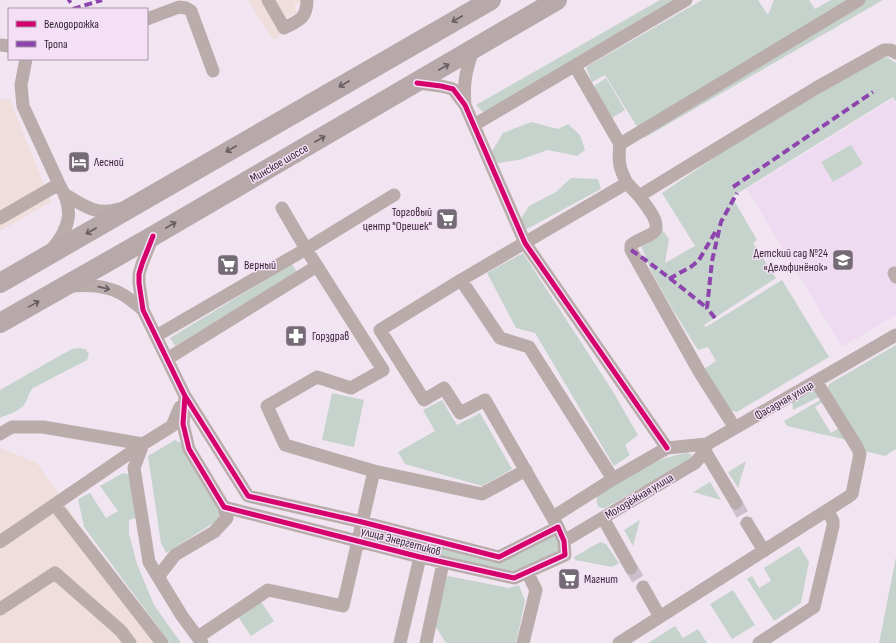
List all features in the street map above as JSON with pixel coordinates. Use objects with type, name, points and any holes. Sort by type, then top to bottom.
[{"type":"highway","points":[[0,283],[491,0]]},
{"type":"highway","name":"Минское шоссе","points":[[0,323],[417,83],[557,0]]},
{"type":"street","points":[[268,0],[284,28],[300,20],[307,8],[307,0]]},
{"type":"street","points":[[474,125],[686,0]]},
{"type":"street","points":[[620,144],[859,0]]},
{"type":"street","points":[[148,19],[178,7],[186,8],[191,11],[213,71]]},
{"type":"street","points":[[465,105],[463,87],[465,74],[473,50]]},
{"type":"street","points":[[639,196],[816,88],[884,50],[891,50],[896,53]]},
{"type":"street","points":[[26,60],[20,85],[23,106],[59,184],[66,195],[68,215],[68,225],[60,240],[44,258]]},
{"type":"street","points":[[575,66],[620,144],[618,157],[620,169],[627,183],[639,196],[656,222],[654,232],[631,245],[631,250],[700,373],[735,428]]},
{"type":"street","points":[[153,236],[139,274],[143,310],[185,396],[248,496],[362,522],[500,557],[556,522],[591,493],[667,448],[525,243],[465,105],[453,90],[441,86],[417,83]]},
{"type":"street","points":[[364,339],[461,280],[627,183]]},
{"type":"street","points":[[0,218],[59,184]]},
{"type":"street","points":[[66,195],[92,210],[98,211],[115,211],[136,204]]},
{"type":"street","points":[[156,336],[306,249],[394,195]]},
{"type":"street","points":[[282,208],[306,249],[383,370],[351,388],[318,377],[267,406],[285,445],[374,471],[482,494],[526,470]]},
{"type":"street","points":[[167,359],[317,266]]},
{"type":"street","points":[[461,280],[500,338],[529,347],[613,479]]},
{"type":"street","points":[[66,286],[91,285],[108,288],[121,293],[143,310]]},
{"type":"street","points":[[380,330],[424,400],[444,388],[460,413],[485,400],[556,522],[564,541]]},
{"type":"street","name":"Фасадная улица","points":[[667,448],[706,448],[735,428],[896,335]]},
{"type":"street","points":[[619,643],[848,498],[852,494],[860,454],[816,382]]},
{"type":"street","points":[[0,542],[143,444],[172,426],[185,396]]},
{"type":"street","points":[[158,577],[175,555],[214,532],[227,518],[224,507],[189,448],[182,424],[185,396]]},
{"type":"street","points":[[0,434],[12,427],[43,427],[143,444]]},
{"type":"street","points":[[143,444],[134,468],[149,562],[182,616],[200,640],[268,590],[343,606],[374,471]]},
{"type":"street","points":[[706,448],[736,503]]},
{"type":"street","name":"Молодёжная улица","points":[[564,541],[695,463],[706,448]]},
{"type":"street","points":[[55,505],[162,643]]},
{"type":"street","name":"улица Энергетиков","points":[[224,507],[420,557],[514,578],[565,555],[564,541]]},
{"type":"street","points":[[759,643],[814,606],[833,526],[833,521],[828,510]]},
{"type":"street","points":[[602,518],[631,568]]},
{"type":"street","points":[[747,523],[764,551]]},
{"type":"street","points":[[400,643],[420,557]]},
{"type":"street","points":[[426,643],[443,562]]},
{"type":"street","points":[[0,609],[55,572],[121,632],[130,643]]},
{"type":"street","points":[[523,643],[536,590],[528,572]]},
{"type":"street","points":[[643,587],[660,617]]},
{"type":"shaded area","points":[[248,0],[304,0],[294,5],[297,12],[286,18],[292,29],[273,40]]},
{"type":"shaded area","points":[[660,0],[678,0],[520,93],[483,112],[476,105]]},
{"type":"shaded area","points":[[702,0],[758,0],[768,15],[774,0],[809,0],[815,9],[831,0],[883,0],[644,138],[605,75],[592,82],[586,67]]},
{"type":"shaded area","points":[[887,57],[896,63],[896,102],[893,97],[732,197],[757,240],[753,243],[776,278],[704,325],[706,327],[782,280],[829,357],[737,412],[729,410],[704,369],[716,361],[708,347],[698,350],[652,273],[641,246],[662,229],[669,239],[665,263],[695,246],[662,193],[749,134],[876,59]]},
{"type":"shaded area","points":[[606,78],[625,110],[612,118],[593,87]]},
{"type":"shaded area","points":[[9,98],[51,202],[0,231],[0,100]]},
{"type":"shaded area","name":"Детский сад №24 «Дельфинёнок»","points":[[893,99],[896,105],[896,315],[842,347],[747,189]]},
{"type":"shaded area","points":[[531,122],[558,129],[568,124],[580,135],[585,150],[577,156],[548,150],[519,160],[498,163],[491,153],[503,133]]},
{"type":"shaded area","points":[[851,145],[863,164],[833,182],[821,162]]},
{"type":"shaded area","points":[[571,178],[598,179],[601,189],[525,230],[520,220],[529,206],[556,192]]},
{"type":"shaded area","points":[[523,253],[612,390],[638,435],[625,445],[630,455],[614,466],[535,333],[516,328],[487,273]]},
{"type":"shaded area","points":[[292,264],[297,272],[175,346],[170,338]]},
{"type":"shaded area","points":[[896,345],[896,449],[885,456],[864,451],[828,389],[829,384]]},
{"type":"shaded area","points":[[72,349],[85,349],[89,354],[87,360],[33,388],[21,408],[0,418],[0,390]]},
{"type":"shaded area","points":[[813,390],[817,391],[819,397],[793,410],[792,401]]},
{"type":"shaded area","points":[[332,393],[364,400],[354,447],[322,440]]},
{"type":"shaded area","points":[[822,399],[823,402],[815,407],[831,433],[839,428],[847,440],[787,426],[784,421]]},
{"type":"shaded area","points":[[442,400],[457,425],[480,413],[512,469],[482,486],[405,464],[398,452],[435,431],[423,410]]},
{"type":"shaded area","points":[[175,440],[181,443],[221,512],[218,520],[166,553],[161,543],[148,456]]},
{"type":"shaded area","points":[[0,448],[37,463],[78,523],[166,643],[0,643]]},
{"type":"shaded area","points":[[688,453],[692,455],[691,459],[681,465],[605,508],[598,506],[597,497],[600,494],[636,472],[658,461]]},
{"type":"shaded area","points":[[746,461],[738,488],[728,472]]},
{"type":"shaded area","points":[[123,473],[131,475],[138,517],[129,520],[129,534],[137,564],[154,605],[181,643],[170,643],[84,527],[78,499],[90,493],[106,518],[118,511],[100,486]]},
{"type":"shaded area","points":[[710,482],[721,500],[693,492]]},
{"type":"shaded area","points":[[640,520],[633,546],[624,530]]},
{"type":"shaded area","points":[[366,527],[500,561],[554,534],[559,542],[559,553],[513,573],[363,537]]},
{"type":"shaded area","points":[[600,542],[606,544],[619,563],[612,567],[575,560],[574,557]]},
{"type":"shaded area","points":[[799,546],[809,562],[801,603],[774,621],[747,579],[752,576],[759,588],[771,581],[764,568]]},
{"type":"shaded area","points":[[896,557],[896,643],[879,643]]},
{"type":"shaded area","points":[[448,576],[509,588],[519,585],[525,601],[516,643],[446,643],[434,624],[441,586]]},
{"type":"shaded area","points":[[733,590],[755,625],[732,639],[710,604]]},
{"type":"shaded area","points":[[258,597],[274,621],[251,636],[235,612]]},
{"type":"shaded area","points":[[675,626],[683,638],[698,629],[707,643],[648,643]]},
{"type":"tunnel","points":[[736,503],[747,523]]},
{"type":"tunnel","points":[[631,568],[643,587]]},
{"type":"marked path","points":[[76,8],[102,0]]},
{"type":"marked path","points":[[733,187],[873,92]]},
{"type":"marked path","points":[[715,318],[707,308],[712,261],[721,222],[737,193]]},
{"type":"marked path","points":[[669,279],[692,266],[699,260],[717,229]]},
{"type":"marked path","points":[[631,250],[707,308]]},
{"type":"cycle path","points":[[417,83],[453,89],[465,105],[525,243],[667,448]]},
{"type":"cycle path","points":[[153,236],[139,274],[143,310],[185,396],[248,496],[362,522],[499,557],[558,527],[564,541],[565,555],[514,578],[420,557],[224,507],[189,449],[183,424],[185,396]]},
{"type":"place","name":"Лесной","points":[[79,162]]},
{"type":"place","name":"Торговый центр \"Орешек\"","points":[[447,219]]},
{"type":"place","name":"Детский сад №24 «Дельфинёнок»","points":[[843,260]]},
{"type":"place","name":"Верный","points":[[228,265]]},
{"type":"place","name":"Горздрав","points":[[296,336]]},
{"type":"place","name":"Магнит","points":[[569,579]]}]
